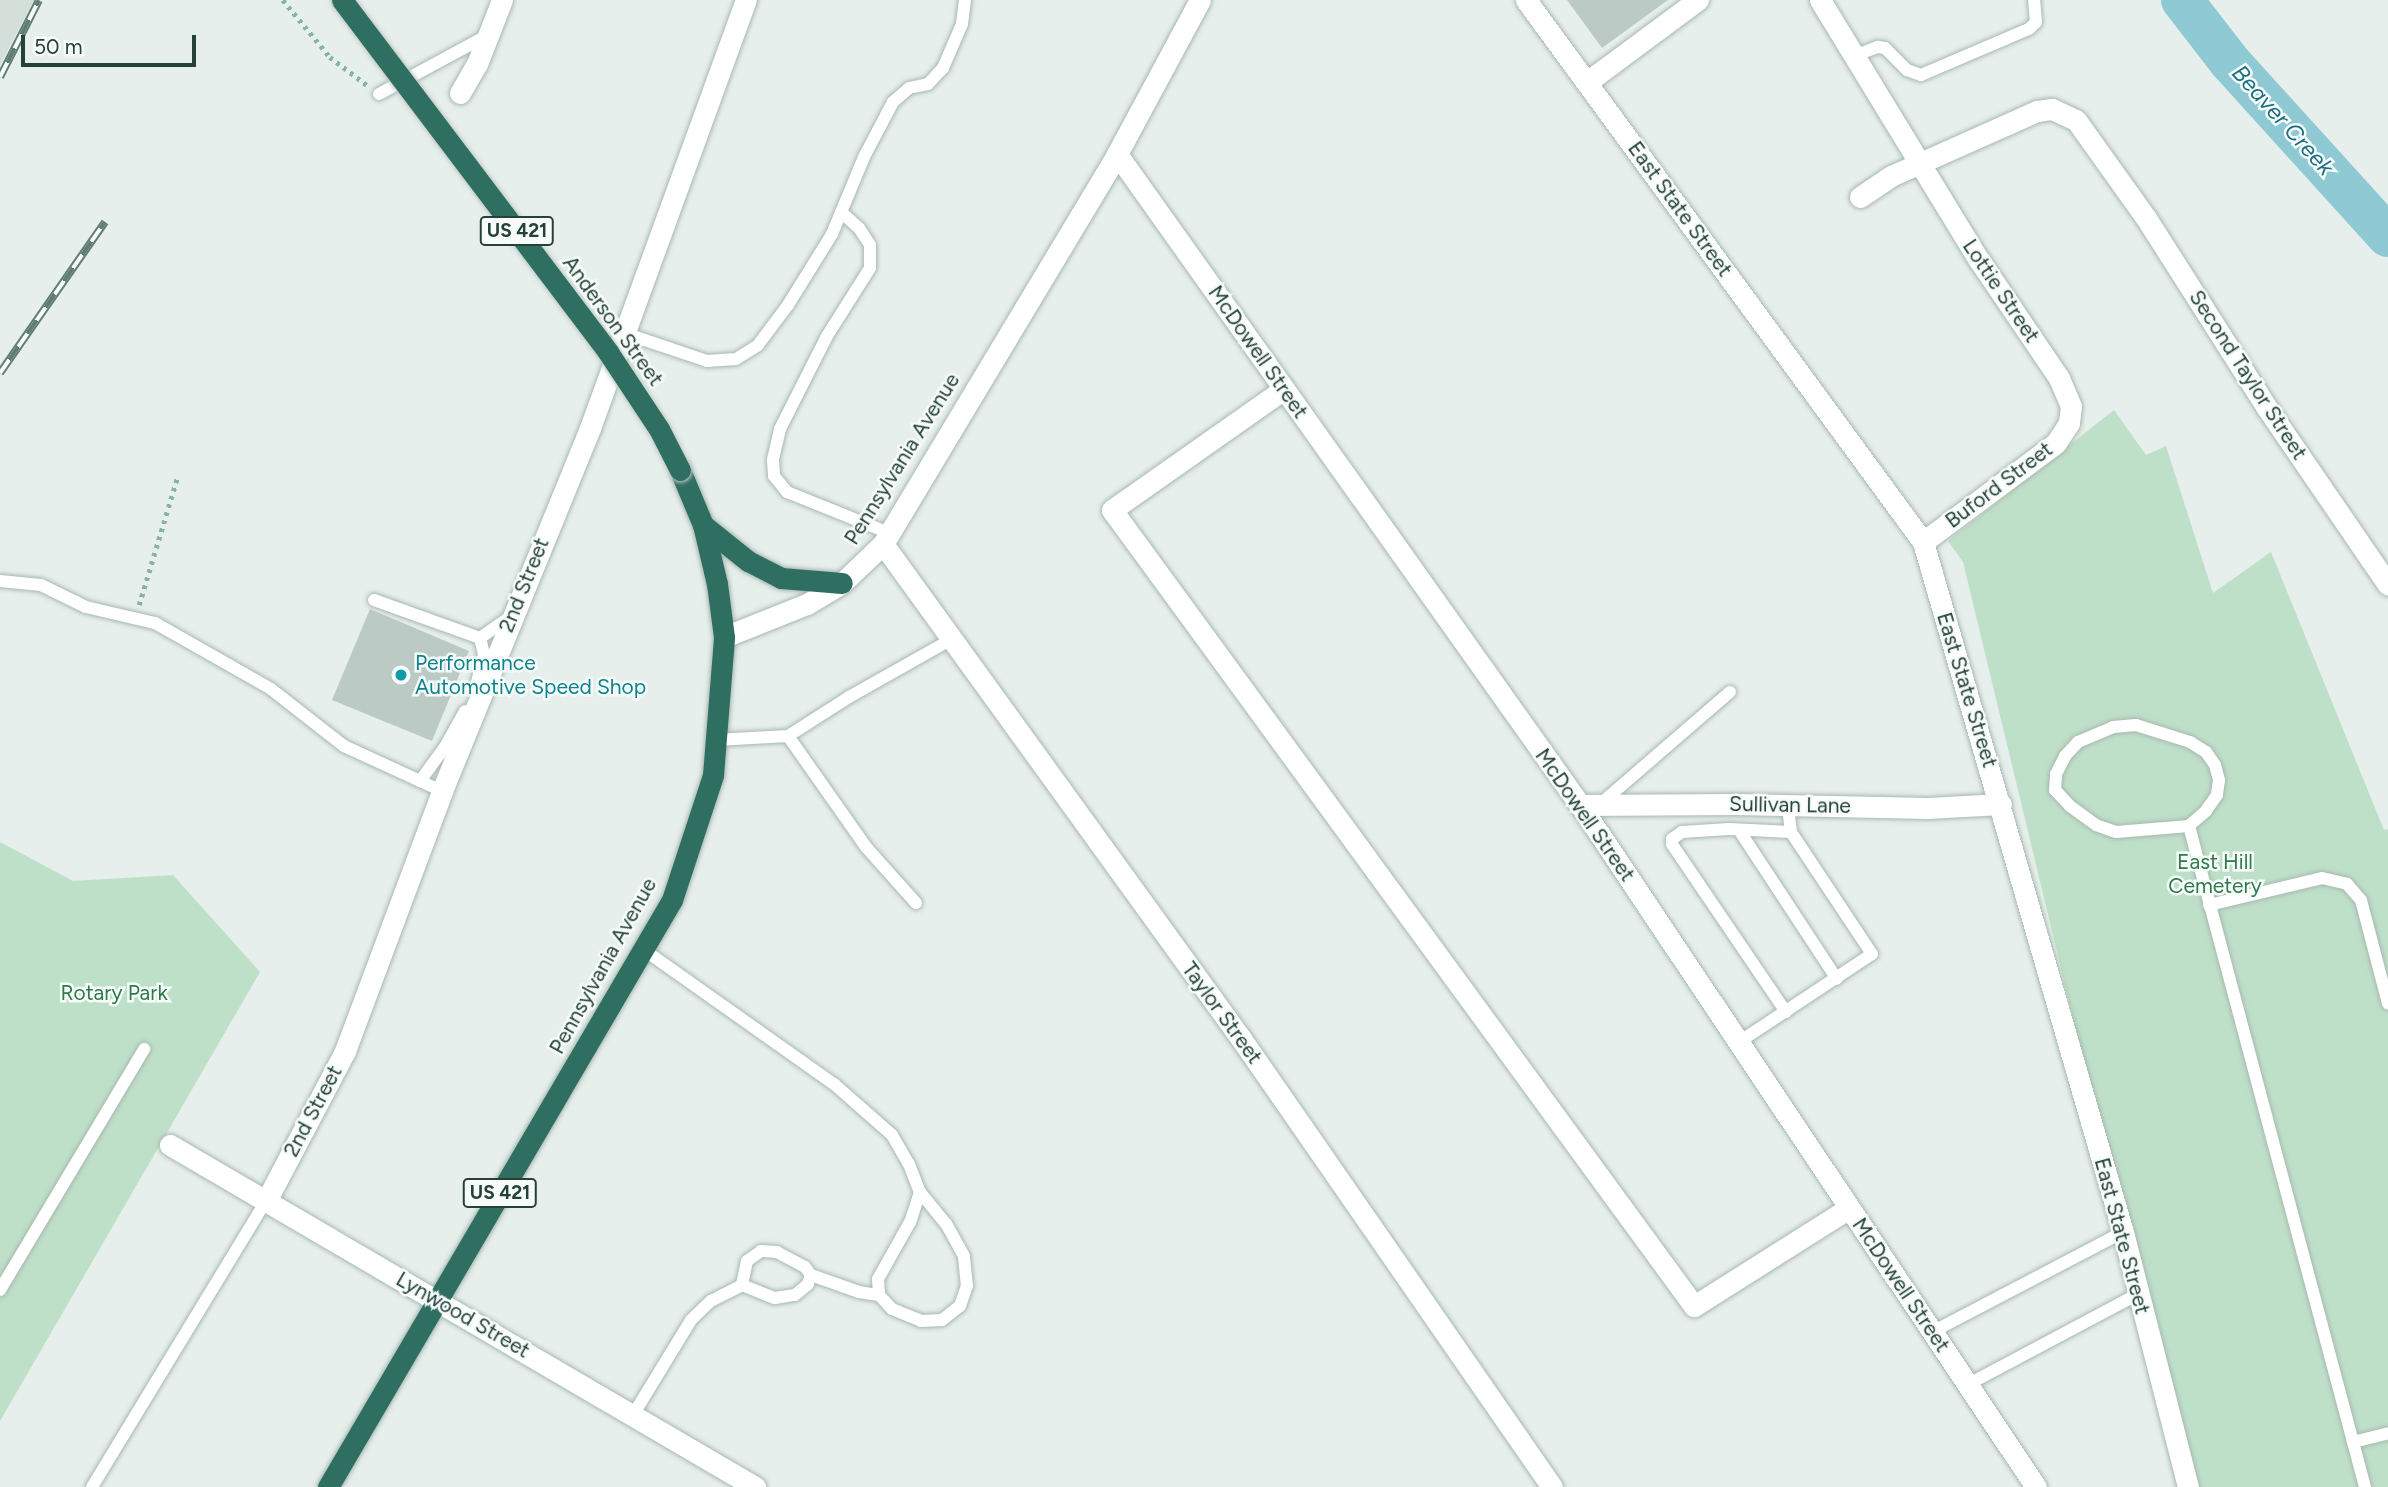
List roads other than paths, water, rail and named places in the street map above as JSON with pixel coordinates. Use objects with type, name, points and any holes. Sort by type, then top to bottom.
[{"type":"highway","name":"Anderson Street","points":[[342,0],[608,352],[659,429],[703,525],[717,584],[724,637]]},
{"type":"highway","points":[[703,525],[748,561],[781,578],[799,582],[842,583]]},
{"type":"highway","name":"Pennsylvania Avenue","points":[[328,1487],[672,900],[713,775],[724,637]]},
{"type":"street","points":[[460,93],[471,77],[502,0]]},
{"type":"street","name":"2nd Street","points":[[266,1201],[345,1051],[442,791],[511,616],[590,428],[746,0]]},
{"type":"street","name":"Pennsylvania Avenue","points":[[724,637],[807,604],[842,583],[886,538],[1117,154],[1200,0]]},
{"type":"street","name":"East State Street","points":[[1526,0],[1923,542],[2123,1231],[2188,1487]]},
{"type":"street","points":[[1587,82],[1698,0]]},
{"type":"street","name":"Lottie Street","points":[[1820,0],[1979,260],[2059,377],[2071,405],[2069,423]]},
{"type":"street","name":"Second Taylor Street","points":[[1920,162],[2037,111],[2052,110],[2076,120],[2110,164],[2267,408],[2388,585]]},
{"type":"street","name":"McDowell Street","points":[[1117,154],[1284,389],[1589,805],[1739,1042],[2036,1487]]},
{"type":"street","points":[[1860,197],[1891,176],[1920,162]]},
{"type":"street","points":[[1284,389],[1112,510],[1694,1306],[1849,1208]]},
{"type":"street","name":"Buford Street","points":[[1923,542],[2056,443],[2069,423]]},
{"type":"street","name":"Taylor Street","points":[[886,538],[952,639],[1242,1040],[1552,1487]]},
{"type":"street","name":"Sullivan Lane","points":[[1589,805],[1928,808],[2001,804]]},
{"type":"street","name":"Lynwood Street","points":[[170,1144],[755,1487]]},
{"type":"lane","points":[[624,333],[707,361],[736,359],[758,345],[788,305],[832,234],[893,102],[909,88],[928,84],[943,68],[962,24],[965,0]]},
{"type":"lane","points":[[1854,56],[1885,48],[1907,70],[1921,75],[2029,29],[2036,22],[2034,0]]},
{"type":"lane","points":[[379,93],[489,34]]},
{"type":"lane","points":[[841,212],[859,228],[870,245],[870,268],[827,336],[780,429],[773,460],[774,476],[787,492],[886,538]]},
{"type":"lane","points":[[0,581],[41,584],[86,607],[155,623],[228,662],[271,689],[344,746],[442,791]]},
{"type":"lane","points":[[374,600],[480,638]]},
{"type":"lane","points":[[480,638],[511,616]]},
{"type":"lane","points":[[420,781],[445,747],[477,683],[484,654],[480,638]]},
{"type":"lane","points":[[716,740],[788,736],[849,697],[952,639]]},
{"type":"lane","points":[[1589,805],[1730,692]]},
{"type":"lane","points":[[2136,726],[2179,738],[2206,752],[2216,765],[2219,780],[2217,795],[2206,811],[2189,826],[2116,832],[2096,824],[2070,806],[2055,790],[2056,774],[2065,756],[2078,742],[2113,727],[2136,726]]},
{"type":"lane","points":[[788,736],[866,847],[916,903]]},
{"type":"lane","points":[[1739,1042],[1869,958],[1871,948],[1791,832],[1788,807]]},
{"type":"lane","points":[[2189,826],[2365,1487]]},
{"type":"lane","points":[[1739,830],[1837,979]]},
{"type":"lane","points":[[1786,1012],[1672,844],[1672,839],[1682,832],[1791,832]]},
{"type":"lane","points":[[2209,905],[2322,878],[2347,884],[2361,900],[2388,1004]]},
{"type":"lane","points":[[633,1415],[691,1320],[711,1301],[742,1284],[747,1261],[761,1251],[777,1252],[805,1267],[811,1275],[859,1292],[879,1295],[892,1309],[921,1321],[942,1320],[960,1306],[967,1286],[964,1256],[946,1224],[920,1192],[909,1164],[892,1135],[865,1108],[643,949]]},
{"type":"lane","points":[[0,1290],[144,1049]]},
{"type":"lane","points":[[879,1295],[878,1279],[909,1222],[920,1192]]},
{"type":"lane","points":[[92,1487],[266,1201]]},
{"type":"lane","points":[[1932,1332],[2123,1231]]},
{"type":"lane","points":[[742,1284],[775,1298],[795,1295],[808,1284],[811,1275]]},
{"type":"lane","points":[[1967,1385],[2138,1294]]},
{"type":"lane","points":[[2353,1442],[2388,1433]]},
{"type":"waterway","name":"Beaver Creek","points":[[2182,0],[2230,62],[2388,236]]},
{"type":"railway","points":[[0,77],[39,0]]},
{"type":"railway","points":[[0,373],[105,222]]},
{"type":"place","name":"Performance Automotive Speed Shop","points":[[401,675]]},
{"type":"park label","name":"East Hill Cemetery","points":[[2215,874]]},
{"type":"park label","name":"Rotary Park","points":[[114,993]]}]
